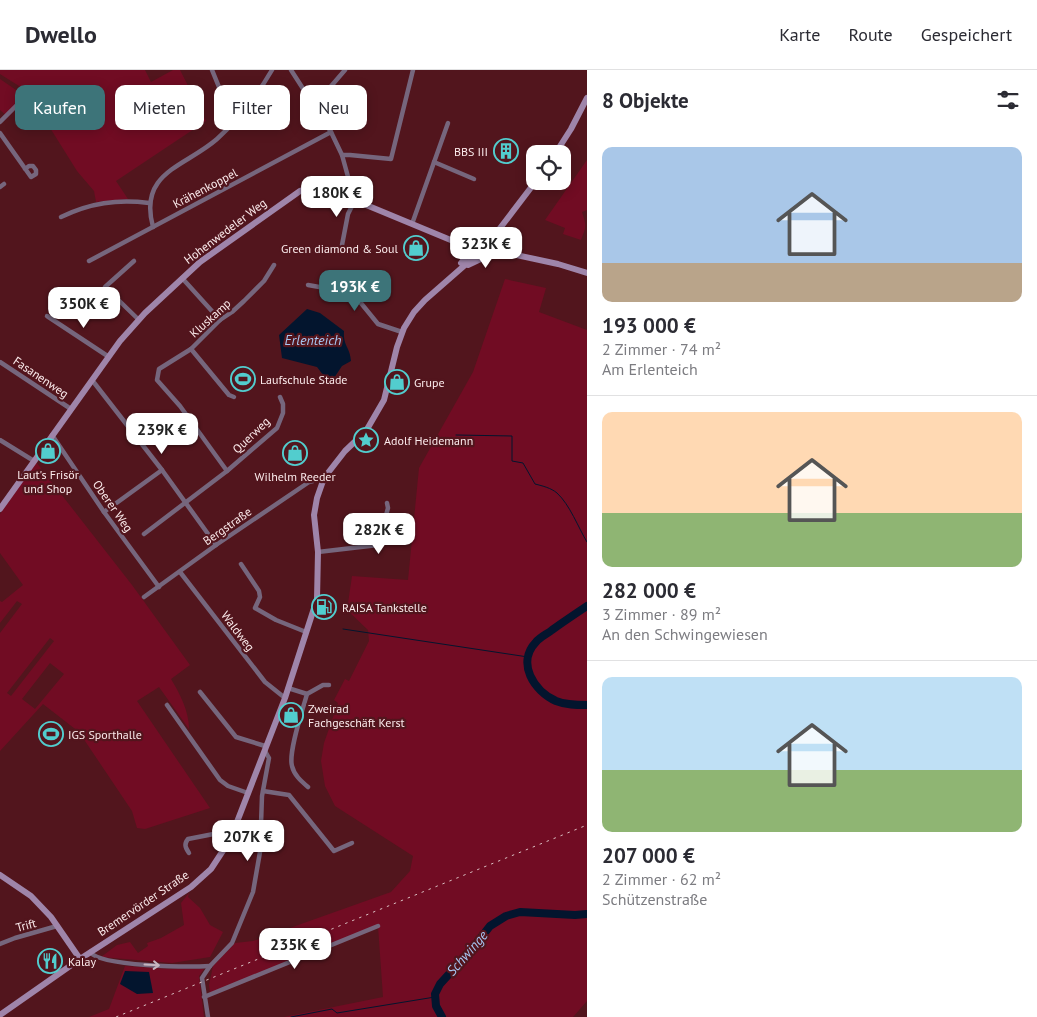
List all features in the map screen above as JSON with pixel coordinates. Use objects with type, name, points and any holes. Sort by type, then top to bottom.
[{"type":"main road","points":[[560,145],[571,129],[587,98]]},
{"type":"main road","name":"Hohenwedeler Weg","points":[[0,509],[92,380],[139,320],[205,258],[300,191],[318,187],[348,196],[412,224],[471,253]]},
{"type":"main road","points":[[530,190],[492,244],[480,257],[471,253],[484,240],[492,244],[514,254],[558,264],[587,274]]},
{"type":"main road","name":"Bremervörder Straße","points":[[0,1015],[80,959],[92,954],[191,887],[211,868],[230,840],[285,698],[318,599],[318,552],[314,515],[317,498],[324,478],[345,451],[366,431],[384,400],[402,332],[414,312],[454,274],[471,253]]},
{"type":"main road","points":[[454,274],[489,255],[514,254]]},
{"type":"main road","points":[[0,875],[31,896],[51,917],[80,959]]},
{"type":"street","points":[[212,70],[218,85]]},
{"type":"street","points":[[262,85],[272,70]]},
{"type":"street","points":[[291,70],[301,85]]},
{"type":"street","points":[[332,85],[345,70]]},
{"type":"street","points":[[342,155],[391,159],[413,70]]},
{"type":"street","points":[[0,122],[15,107]]},
{"type":"street","points":[[412,224],[448,123]]},
{"type":"street","points":[[153,227],[149,213],[151,193],[161,178],[215,141],[226,130]]},
{"type":"street","points":[[331,132],[342,155],[350,184],[348,196]]},
{"type":"street","name":"Krähenkoppel","points":[[89,261],[331,132]]},
{"type":"street","points":[[0,133],[26,169]]},
{"type":"street","points":[[434,162],[474,179]]},
{"type":"street","points":[[61,217],[80,208],[95,204],[132,200],[150,203]]},
{"type":"street","points":[[342,245],[348,214],[355,200]]},
{"type":"street","points":[[134,261],[105,288],[139,320]]},
{"type":"street","name":"Kluskamp","points":[[227,471],[180,406],[157,380],[159,369],[191,349],[220,320],[232,312],[264,281],[274,265]]},
{"type":"street","points":[[182,278],[220,320]]},
{"type":"street","points":[[308,285],[342,291],[356,297],[378,324],[402,332]]},
{"type":"street","points":[[48,316],[109,357]]},
{"type":"street","points":[[191,349],[229,395],[234,397]]},
{"type":"street","name":"Fasanenweg","points":[[0,362],[71,409]]},
{"type":"street","points":[[92,380],[162,470],[216,545]]},
{"type":"street","name":"Querweg","points":[[144,534],[227,471],[277,428],[283,413],[283,404],[280,397]]},
{"type":"street","name":"Oberer Weg","points":[[52,435],[104,512],[159,587]]},
{"type":"street","points":[[0,440],[34,461]]},
{"type":"street","points":[[104,512],[162,470]]},
{"type":"street","name":"Bergstraße","points":[[144,597],[309,482],[324,478]]},
{"type":"street","points":[[318,552],[378,545],[388,508],[387,504]]},
{"type":"street","points":[[241,564],[259,591],[260,597],[255,608],[276,620],[306,632]]},
{"type":"street","name":"Waldweg","points":[[180,572],[265,682],[285,698]]},
{"type":"street","points":[[308,787],[296,775],[291,764],[297,731],[307,694],[323,684],[329,684]]},
{"type":"street","points":[[288,688],[307,694]]},
{"type":"street","points":[[200,692],[236,737],[265,748],[269,758],[263,791],[260,852],[253,892],[232,943],[210,966],[202,978],[208,1017]]},
{"type":"street","points":[[167,705],[220,780],[228,786],[248,793]]},
{"type":"street","points":[[263,791],[289,795],[334,851],[352,843]]},
{"type":"street","points":[[188,853],[185,843],[188,839],[234,830]]},
{"type":"street","name":"Trift","points":[[0,944],[57,926]]},
{"type":"street","points":[[204,996],[378,926]]},
{"type":"street","points":[[92,954],[103,960],[135,964],[210,966]]},
{"type":"shaded area","points":[[0,70],[145,70],[151,82],[173,70],[180,70],[188,85],[115,85],[115,130],[192,130],[116,181],[128,199],[96,202],[94,191],[77,171],[51,130],[105,130],[105,85],[17,85],[0,74]]},
{"type":"shaded area","points":[[0,79],[15,89],[15,106],[6,115],[0,110]]},
{"type":"shaded area","points":[[587,160],[587,210],[582,212],[585,227],[581,240],[563,234],[565,228],[545,220],[566,190],[571,190],[571,183]]},
{"type":"shaded area","points":[[505,279],[546,288],[539,312],[587,330],[587,1001],[573,1017],[284,1017],[383,997],[378,926],[210,993],[209,985],[213,966],[235,943],[253,941],[391,892],[410,871],[413,856],[335,806],[325,786],[321,761],[324,743],[338,703],[334,700],[345,679],[349,681],[369,641],[368,630],[347,610],[352,576],[408,580],[419,468],[473,372]]},
{"type":"shaded area","points":[[36,462],[132,585],[190,665],[171,679],[186,709],[189,729],[159,687],[137,701],[210,808],[145,829],[137,828],[132,811],[79,732],[43,704],[0,751],[0,633],[22,604],[17,601],[0,623],[0,601],[2,602],[23,585],[0,553],[0,514]],"holes":[[[50,638],[54,641],[11,696],[7,693]],[[50,663],[64,674],[35,709],[22,699]]]},
{"type":"shaded area","points":[[189,893],[188,897],[200,908],[210,925],[223,932],[210,957],[172,963],[101,957],[117,945],[130,942],[138,953],[148,946],[147,943],[161,938],[184,925],[181,903]]},
{"type":"shaded area","points":[[125,966],[204,969],[199,976],[204,1017],[89,1017],[109,1009]]},
{"type":"water","name":"Erlenteich","points":[[307,309],[320,313],[344,331],[351,361],[342,366],[330,384],[317,367],[282,358],[279,335]]},
{"type":"water","points":[[125,971],[149,972],[153,993],[137,994],[120,984]]},
{"type":"waterway","points":[[456,435],[512,436],[512,461],[523,463],[535,484],[552,490],[562,498],[587,542]]},
{"type":"waterway","points":[[587,606],[538,640],[530,650],[528,659],[530,676],[541,691],[556,701],[575,705],[587,705]]},
{"type":"waterway","points":[[343,629],[528,657]]},
{"type":"waterway","name":"Schwinge","points":[[442,1017],[436,1006],[435,994],[440,984],[490,926],[506,916],[520,912],[587,914]]},
{"type":"waterway","points":[[291,1017],[332,1009],[337,1013],[435,997]]},
{"type":"railway","points":[[116,1017],[587,825]]},
{"type":"place","name":"BBS III","points":[[506,151]]},
{"type":"place","name":"Green diamond & Soul","points":[[416,248]]},
{"type":"place","name":"Laufschule Stade","points":[[243,379]]},
{"type":"place","name":"Grupe","points":[[397,382]]},
{"type":"place","name":"Adolf Heidemann","points":[[366,440]]},
{"type":"place","name":"Laut's Frisör und Shop","points":[[48,451]]},
{"type":"place","name":"Wilhelm Reeder","points":[[295,453]]},
{"type":"place","name":"RAISA Tankstelle","points":[[324,607]]},
{"type":"place","name":"Zweirad Fachgeschäft Kerst","points":[[291,715]]},
{"type":"place","name":"IGS Sporthalle","points":[[51,734]]},
{"type":"place","name":"Kalay","points":[[50,961]]}]
